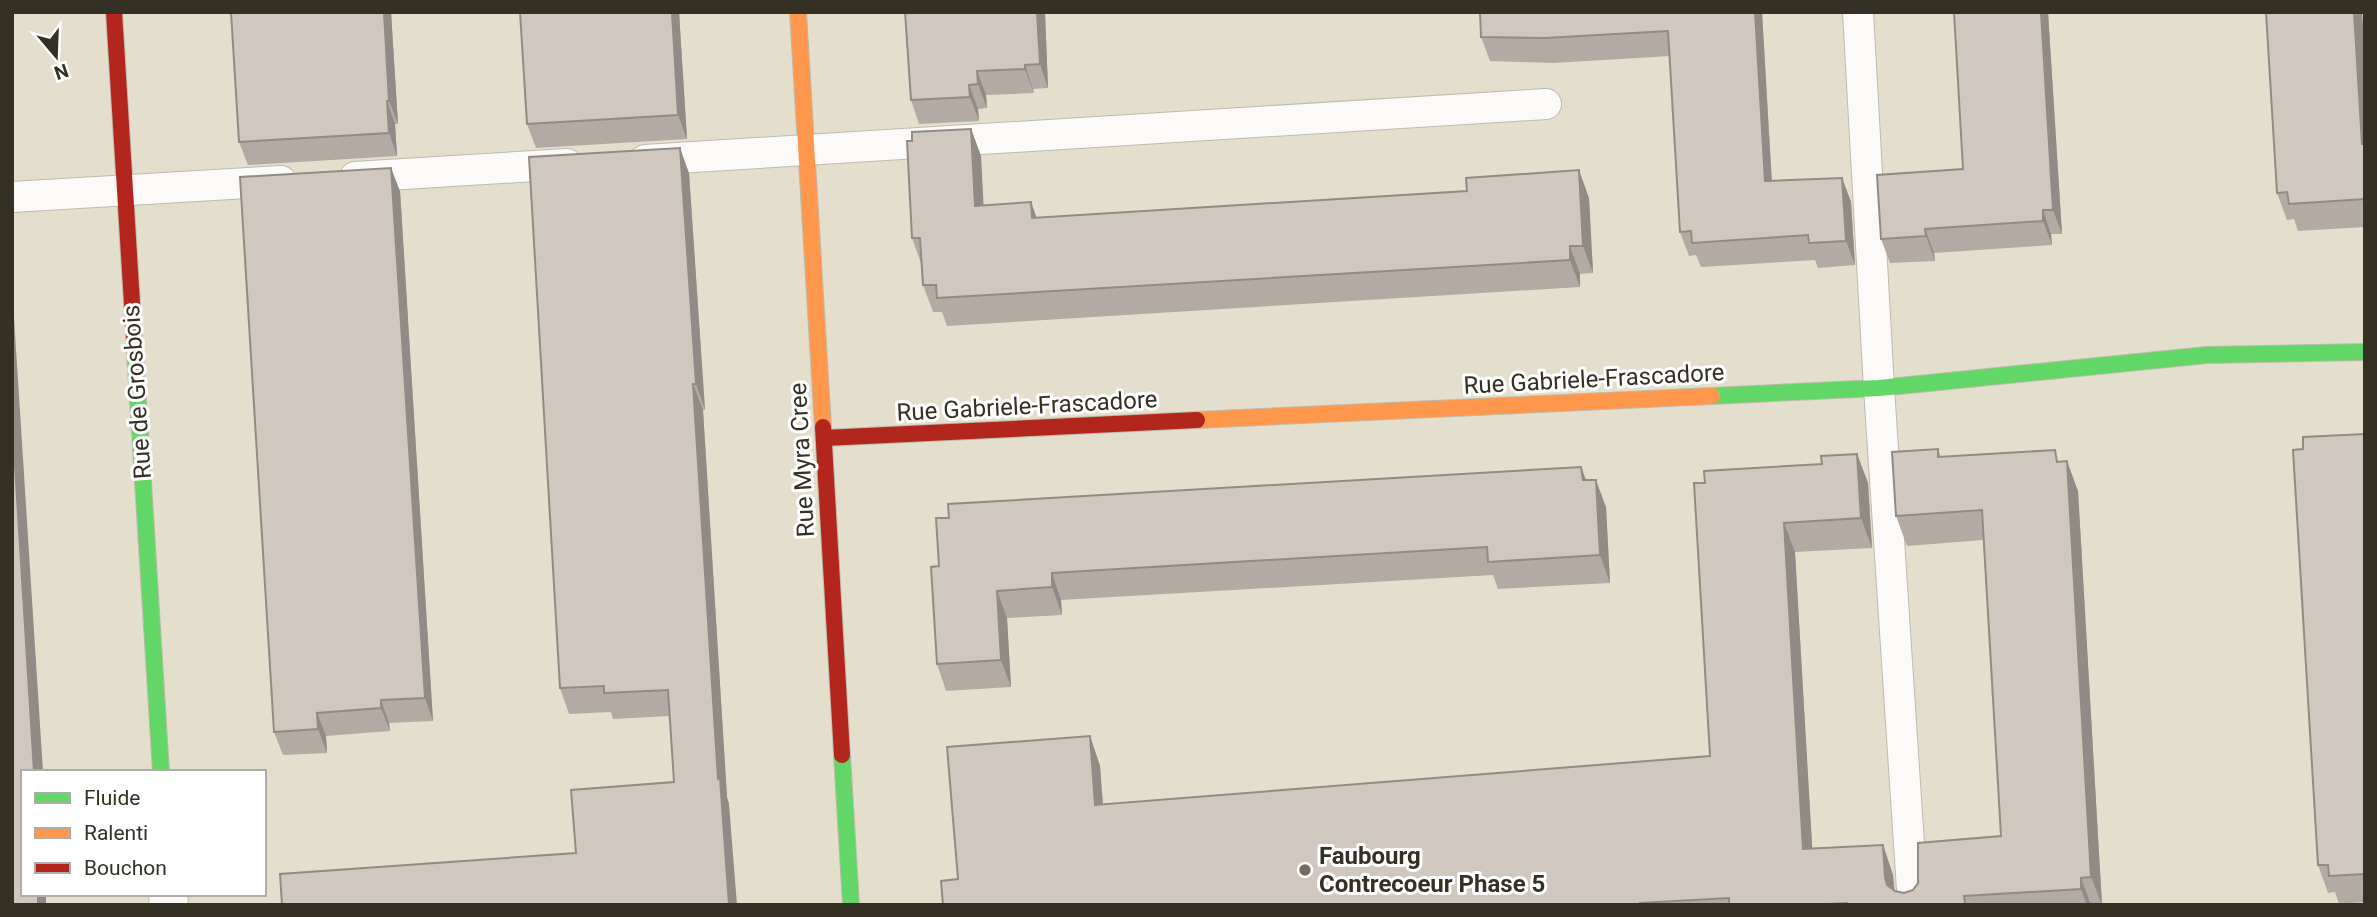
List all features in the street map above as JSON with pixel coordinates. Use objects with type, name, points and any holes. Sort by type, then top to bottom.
[{"type":"street","name":"Rue de Grosbois","points":[[114,12],[161,770]]},
{"type":"street","name":"Rue Myra Cree","points":[[798,12],[851,905]]},
{"type":"street","name":"Rue Gabriele-Frascadore","points":[[824,438],[1879,388],[2207,355],[2365,352]]},
{"type":"lane","points":[[1858,12],[1879,388],[1913,905]]},
{"type":"lane","points":[[12,197],[1546,104]]},
{"type":"building","points":[[231,12],[384,12],[389,133],[239,142]]},
{"type":"building","points":[[520,12],[672,12],[678,115],[527,124]]},
{"type":"building","points":[[905,12],[1037,12],[1040,64],[1025,65],[1025,69],[977,71],[978,84],[969,85],[970,97],[911,100]]},
{"type":"building","points":[[1480,12],[1755,12],[1765,181],[1842,178],[1846,241],[1809,243],[1808,235],[1692,243],[1691,231],[1680,232],[1668,31],[1545,38],[1481,37]]},
{"type":"building","points":[[1954,12],[2041,12],[2053,210],[2043,210],[2043,221],[1925,229],[1926,236],[1881,239],[1877,175],[1963,169]]},
{"type":"building","points":[[2266,12],[2354,12],[2362,144],[2365,144],[2365,199],[2289,204],[2287,192],[2277,193]]},
{"type":"building","points":[[971,129],[975,206],[1031,202],[1032,218],[1467,191],[1466,178],[1579,170],[1583,246],[1570,246],[1570,260],[937,298],[936,285],[923,285],[920,238],[912,238],[907,141],[912,141],[912,132]]},
{"type":"building","points":[[680,148],[718,779],[720,778],[729,905],[282,905],[280,874],[576,853],[571,790],[674,782],[668,690],[604,693],[604,686],[560,688],[529,157]]},
{"type":"building","points":[[391,168],[425,698],[381,700],[381,708],[317,713],[318,729],[274,732],[240,177]]},
{"type":"building","points":[[12,417],[34,770],[21,770],[21,896],[38,896],[38,905],[12,905]]},
{"type":"building","points":[[2365,434],[2365,874],[2329,876],[2328,865],[2318,865],[2293,450],[2303,449],[2303,437]]},
{"type":"building","points":[[1938,449],[1938,457],[2055,450],[2057,462],[2067,461],[2091,877],[2081,878],[2081,889],[1964,896],[1965,904],[1950,905],[1729,905],[1729,898],[1640,905],[943,905],[941,881],[958,879],[947,747],[1090,736],[1095,805],[1710,756],[1694,483],[1705,483],[1704,471],[1822,464],[1821,456],[1857,454],[1861,518],[1784,523],[1803,849],[1883,845],[1887,885],[1904,893],[1913,890],[1918,883],[1918,843],[2001,836],[1982,510],[1896,516],[1892,452]]},
{"type":"building","points":[[1581,467],[1583,480],[1596,480],[1600,555],[1488,562],[1487,547],[1052,573],[1052,587],[997,591],[1001,660],[937,664],[931,567],[939,566],[936,518],[949,518],[948,504]]},
{"type":"traffic: fast","points":[[134,336],[161,770]]},
{"type":"traffic: fast","points":[[1712,396],[1879,388],[2207,355],[2365,352]]},
{"type":"traffic: fast","points":[[842,755],[851,905]]},
{"type":"traffic: slow","points":[[798,12],[823,427]]},
{"type":"traffic: slow","points":[[1197,420],[1712,396]]},
{"type":"traffic: jam","points":[[114,12],[134,336]]},
{"type":"traffic: jam","points":[[824,438],[1197,420]]},
{"type":"traffic: jam","points":[[823,427],[842,755]]},
{"type":"place","name":"Faubourg Contrecoeur Phase 5","points":[[1305,870]]}]
